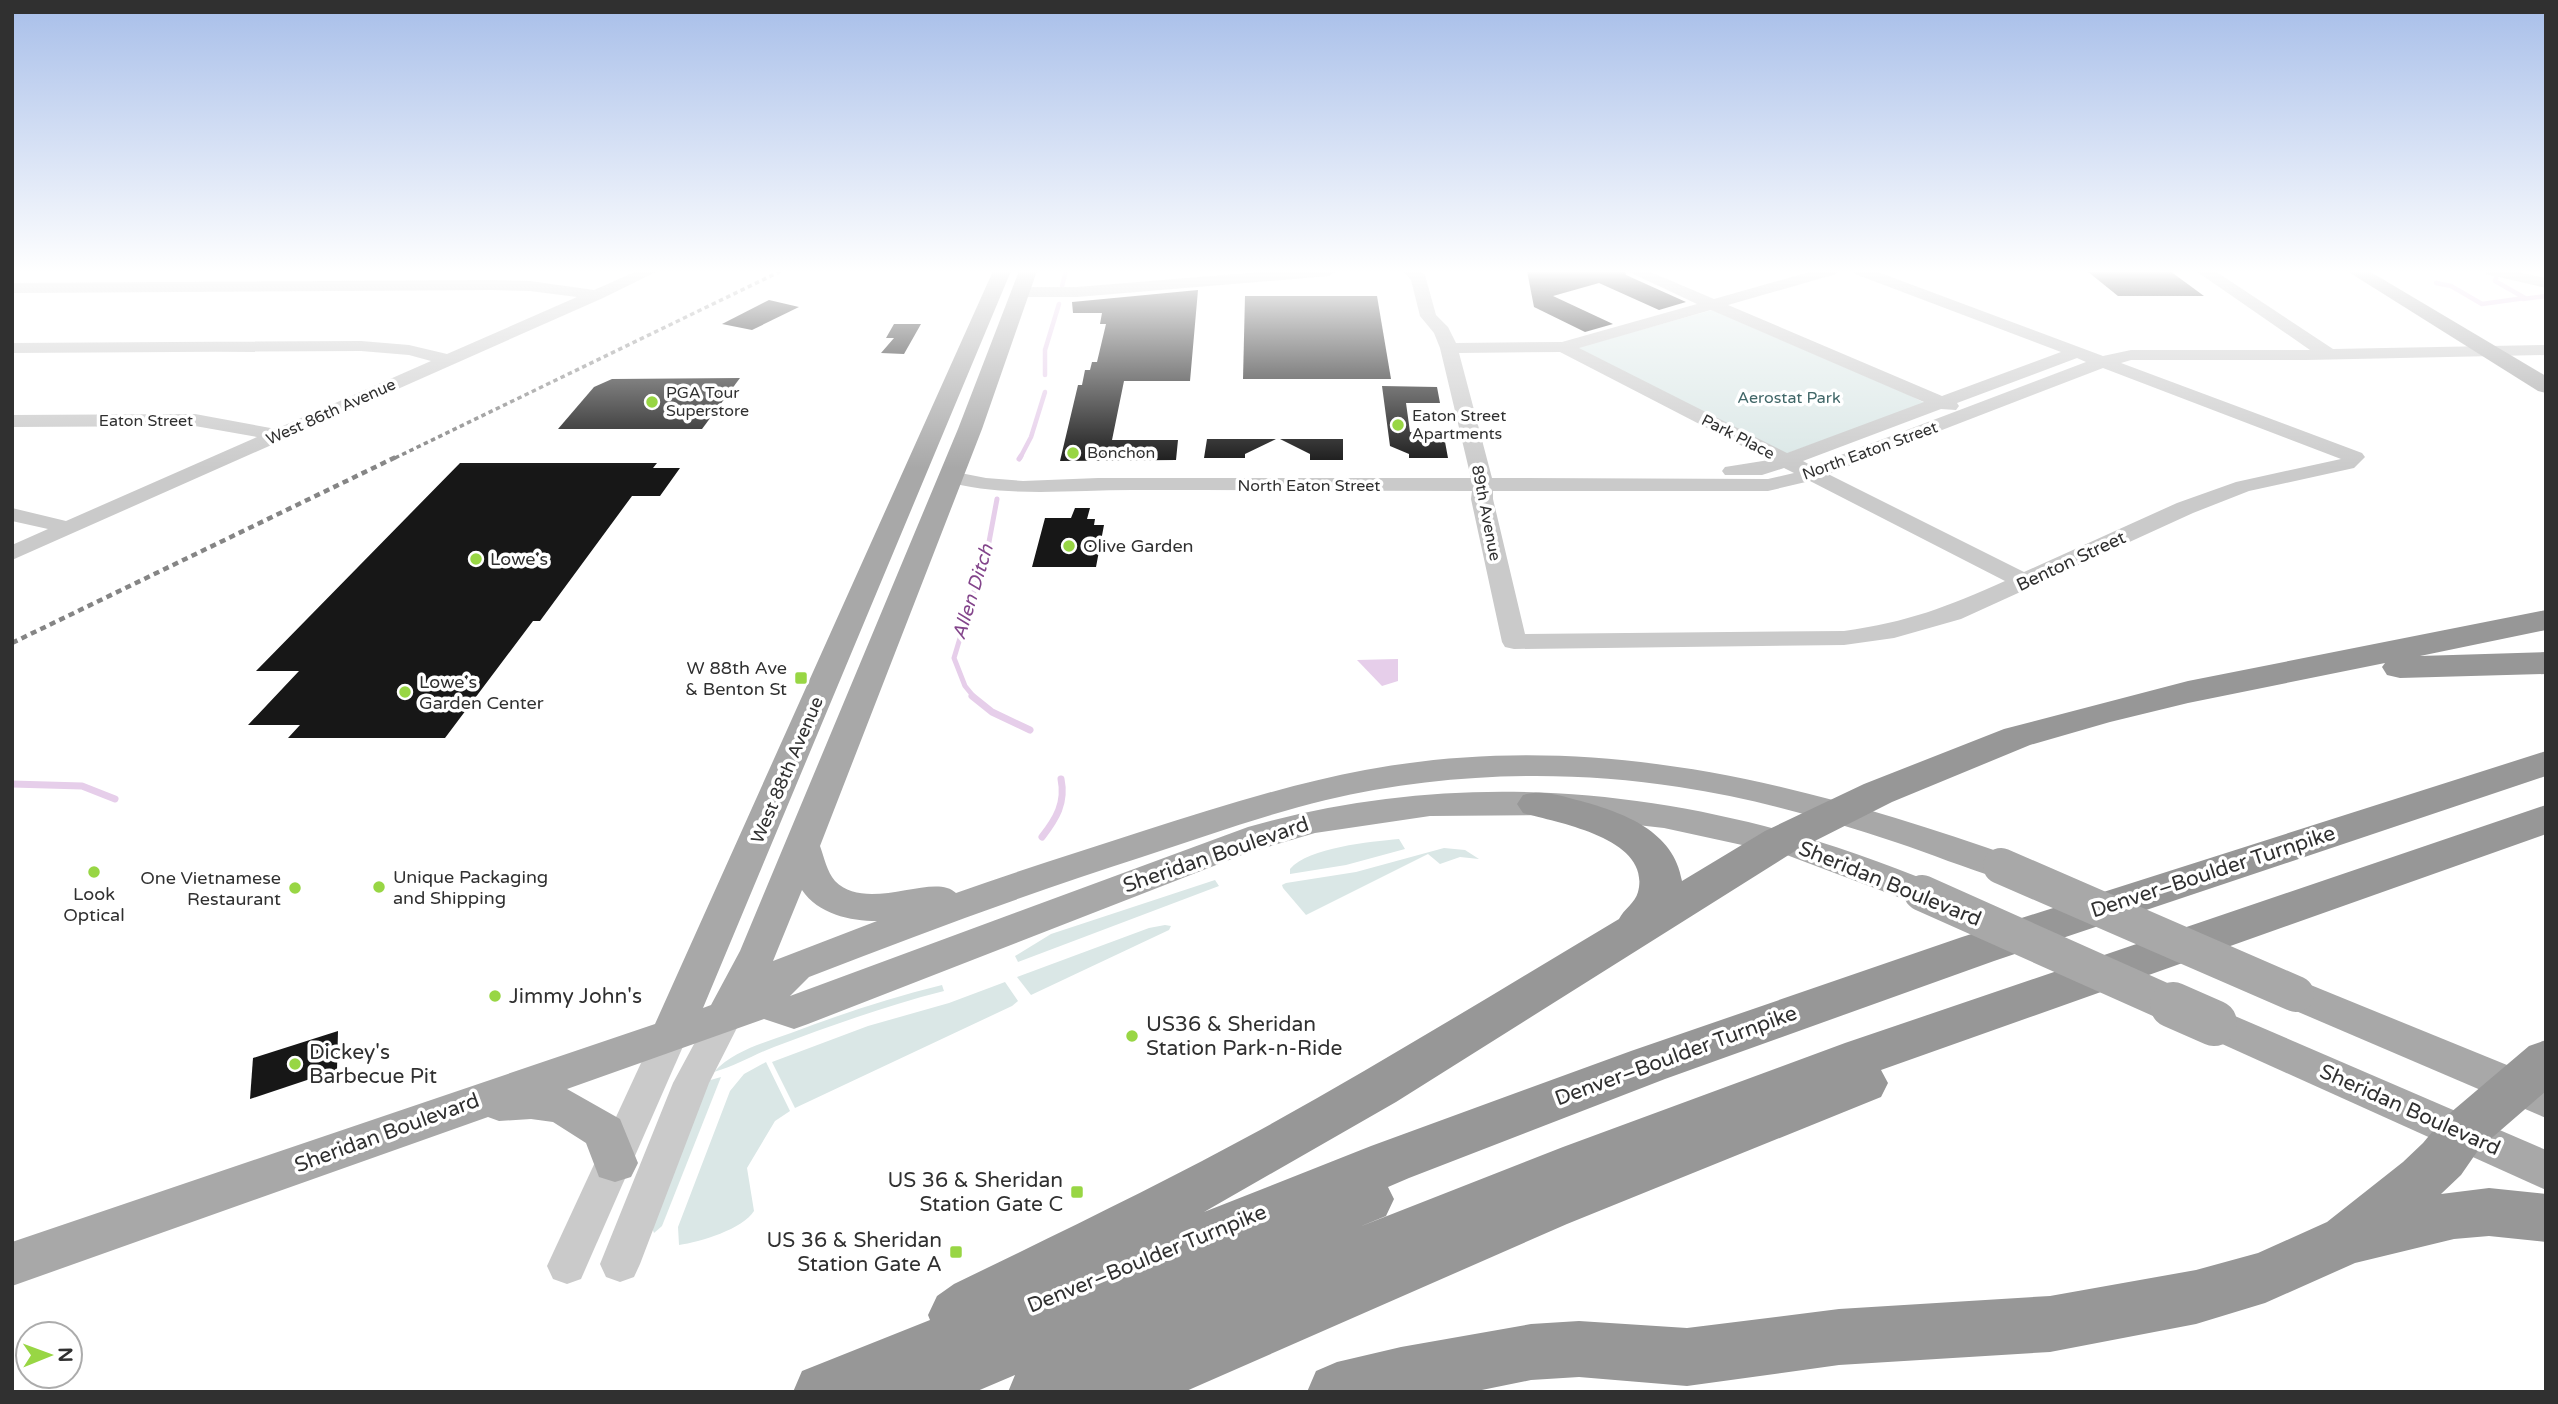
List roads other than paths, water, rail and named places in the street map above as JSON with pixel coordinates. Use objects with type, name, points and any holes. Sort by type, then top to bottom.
[{"type":"highway","points":[[902,1375],[974,1303],[1117,1233],[1324,1119],[1780,841],[1881,791],[2017,737],[2126,706],[2546,620]]},
{"type":"highway","points":[[2204,689],[2351,669],[2546,663]]},
{"type":"highway","name":"Denver–Boulder Turnpike","points":[[823,1392],[902,1375],[1390,1162],[1648,1065],[1978,949],[2546,763]]},
{"type":"highway","points":[[902,1375],[1290,1230],[1553,1125],[2005,961],[2546,783]]},
{"type":"highway","points":[[1537,804],[1610,825],[1646,847],[1659,873],[1660,889],[1653,908],[1630,932]]},
{"type":"highway","points":[[1038,1392],[1337,1263],[1761,1094],[2049,990],[2546,819]]},
{"type":"highway","points":[[1114,1392],[1415,1262],[1734,1132],[2085,1003],[2546,842]]},
{"type":"highway","points":[[2347,1240],[2432,1169],[2461,1133],[2536,1083]]},
{"type":"highway","points":[[1337,1392],[1413,1374],[1531,1352],[1578,1349],[1687,1357],[1839,1337],[2078,1320],[2163,1305],[2247,1283],[2299,1263],[2347,1240],[2454,1215],[2489,1212],[2546,1218]]},
{"type":"main road","name":"West 88th Avenue","points":[[671,1035],[989,337]]},
{"type":"main road","points":[[744,1009],[760,948],[988,383],[1000,337]]},
{"type":"main road","points":[[2464,337],[2546,386]]},
{"type":"main road","points":[[2513,337],[2533,347],[2546,362]]},
{"type":"main road","name":"Sheridan Boulevard","points":[[12,1264],[744,1009],[789,969],[996,892],[1290,798],[1367,781],[1448,769],[1539,766],[1629,770],[1753,788],[1843,811],[2001,866],[2296,994],[2536,1083]]},
{"type":"main road","name":"Sheridan Boulevard","points":[[744,1009],[794,1013],[1220,850],[1289,827],[1335,817],[1408,808],[1537,804],[1644,814],[1780,841],[1854,865],[1923,893],[2546,1171]]},
{"type":"main road","points":[[801,844],[824,892],[851,905],[873,908],[996,892]]},
{"type":"main road","points":[[462,1106],[531,1101],[562,1105],[604,1132],[615,1163]]},
{"type":"street","name":"West 86th Avenue","points":[[12,553],[502,337]]},
{"type":"street","name":"89th Avenue","points":[[1445,337],[1480,477],[1482,499],[1514,642]]},
{"type":"street","points":[[1449,348],[1563,347],[1599,337]]},
{"type":"street","points":[[1788,337],[1969,414]]},
{"type":"street","points":[[2036,337],[2105,361]]},
{"type":"street","points":[[2298,337],[2327,353]]},
{"type":"street","name":"North Eaton Street","points":[[950,477],[977,485],[1001,487],[1184,478],[1480,477],[1748,471],[1762,469],[2070,357],[2077,352],[2119,343],[2309,341],[2533,347]]},
{"type":"street","points":[[12,348],[361,346],[409,350],[448,360]]},
{"type":"street","name":"Park Place","points":[[1563,347],[2025,582]]},
{"type":"street","name":"North Eaton Street","points":[[1480,477],[1758,486],[1784,483],[2105,361],[2131,355],[2327,353],[2481,347]]},
{"type":"street","name":"Benton Street","points":[[1514,642],[1844,638],[1894,631],[1925,623],[2025,582],[2185,508],[2243,486],[2347,464],[2355,457],[2105,361]]},
{"type":"street","name":"Eaton Street","points":[[12,421],[195,420],[277,435]]},
{"type":"street","points":[[12,514],[68,529]]},
{"type":"street","points":[[620,1264],[691,1083],[744,1009]]},
{"type":"street","name":"West 88th Avenue","points":[[568,1266],[671,1035]]},
{"type":"waterway","points":[[1045,375],[1045,350],[1049,337]]},
{"type":"waterway","points":[[1020,458],[1031,437],[1045,392]]},
{"type":"waterway","name":"Allen Ditch","points":[[974,697],[965,686],[954,658],[989,542],[997,499]]},
{"type":"waterway","name":"Allen Ditch","points":[[972,696],[992,712],[1030,730]]},
{"type":"waterway","name":"Allen Ditch","points":[[1042,837],[1059,810],[1061,779]]},
{"type":"waterway","points":[[12,784],[82,786],[115,799]]},
{"type":"railway","points":[[395,458],[646,337]]},
{"type":"railway","points":[[12,643],[398,456]]},
{"type":"place","name":"PGA Tour Superstore","points":[[652,402]]},
{"type":"place","name":"Eaton Street Apartments","points":[[1398,425]]},
{"type":"place","name":"Bonchon","points":[[1073,453]]},
{"type":"place","name":"Olive Garden","points":[[1069,546]]},
{"type":"place","name":"Lowe's","points":[[476,559]]},
{"type":"place","name":"W 88th Ave & Benton St","points":[[801,678]]},
{"type":"place","name":"Lowe's Garden Center","points":[[405,692]]},
{"type":"place","name":"Look Optical","points":[[94,872]]},
{"type":"place","name":"Unique Packaging and Shipping","points":[[379,887]]},
{"type":"place","name":"One Vietnamese Restaurant","points":[[295,888]]},
{"type":"place","name":"Jimmy John's","points":[[495,996]]},
{"type":"place","name":"US36 & Sheridan Station Park-n-Ride","points":[[1132,1036]]},
{"type":"place","name":"Dickey's Barbecue Pit","points":[[295,1064]]},
{"type":"place","name":"US 36 & Sheridan Station Gate C","points":[[1077,1192]]},
{"type":"place","name":"US 36 & Sheridan Station Gate A","points":[[956,1252]]},
{"type":"park label","name":"Aerostat Park","points":[[1789,398]]}]
